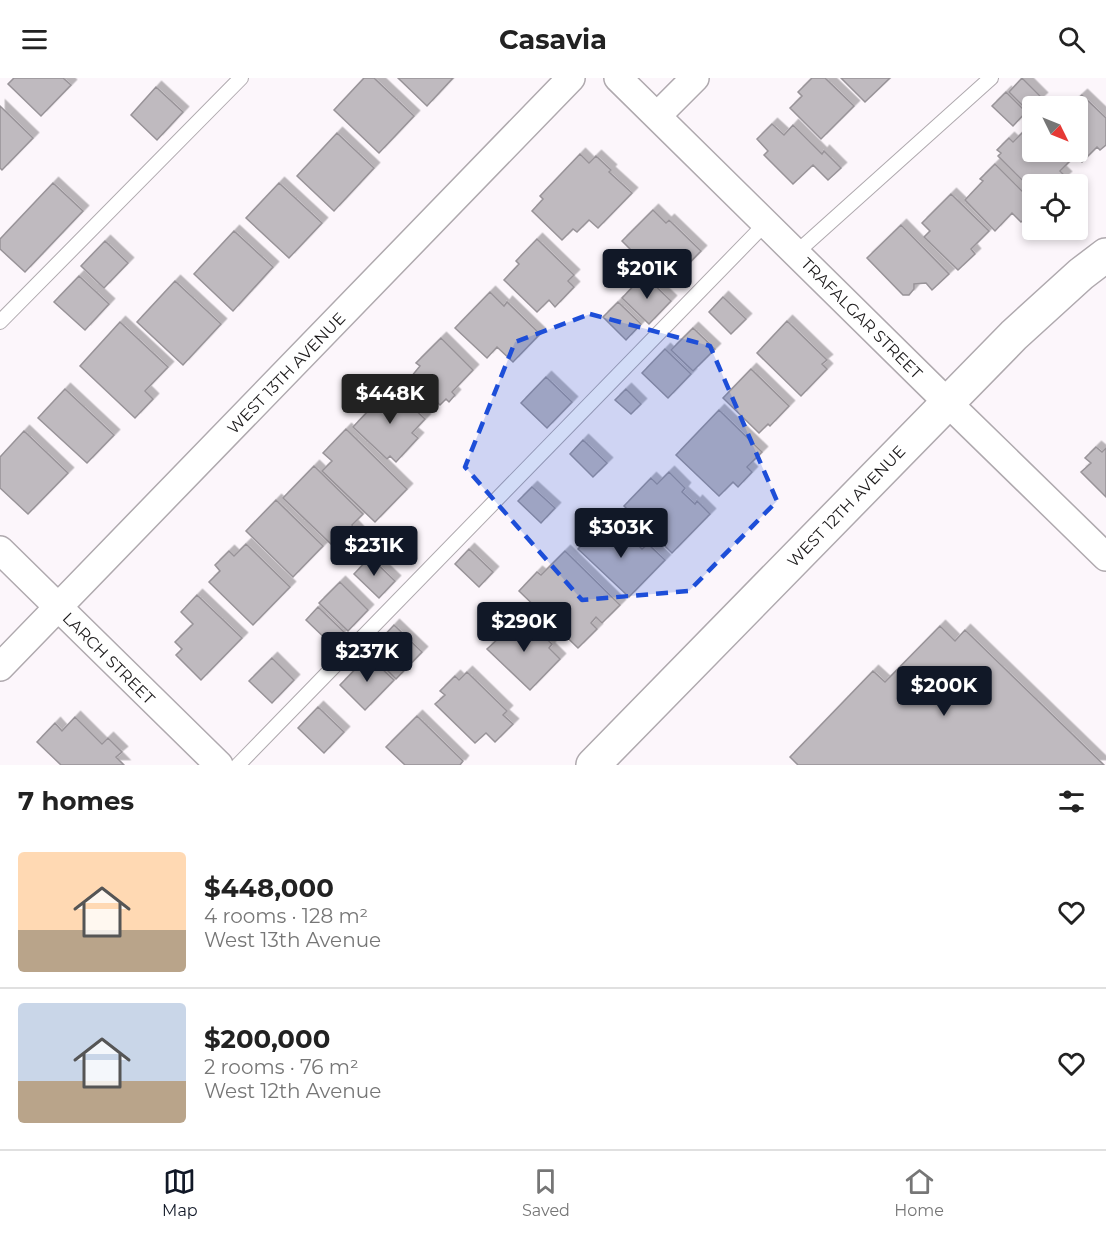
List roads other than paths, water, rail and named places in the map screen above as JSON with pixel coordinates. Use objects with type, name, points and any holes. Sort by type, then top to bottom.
[{"type":"street","name":"WEST 13TH AVENUE","points":[[0,667],[571,78]]},
{"type":"street","name":"TRAFALGAR STREET","points":[[618,78],[1106,557]]},
{"type":"street","points":[[657,116],[695,78]]},
{"type":"street","name":"WEST 12TH AVENUE","points":[[593,765],[1014,334],[1081,274],[1106,255]]},
{"type":"street","name":"LARCH STREET","points":[[0,550],[219,765]]},
{"type":"lane","points":[[0,322],[241,78]]},
{"type":"lane","points":[[796,253],[991,78]]},
{"type":"lane","points":[[238,765],[766,223]]}]
